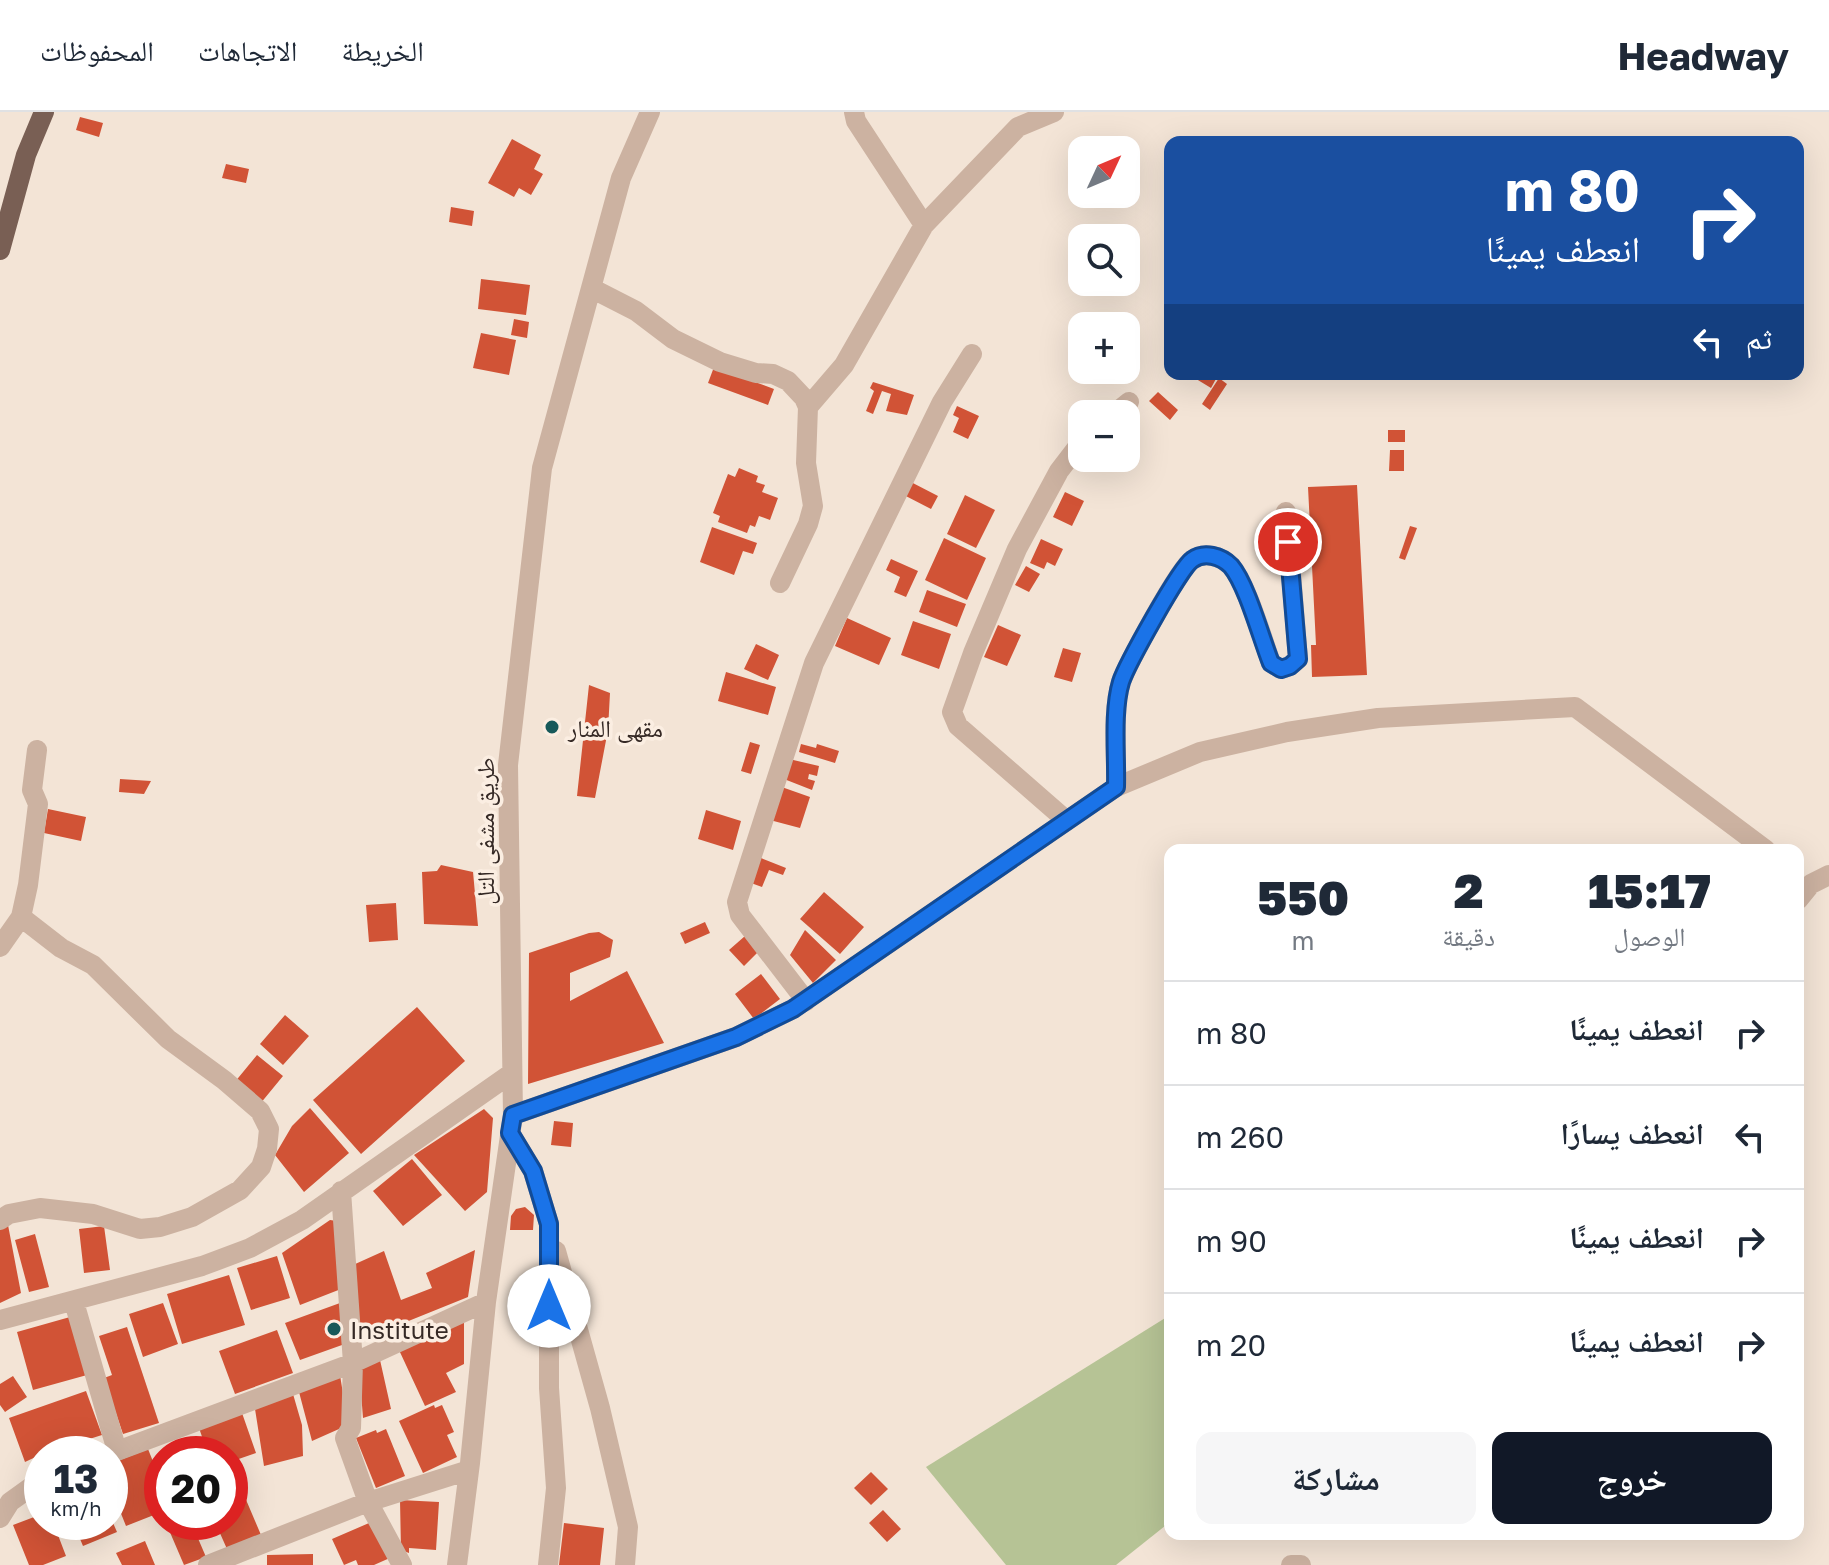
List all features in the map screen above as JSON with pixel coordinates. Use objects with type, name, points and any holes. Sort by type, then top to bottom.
[{"type":"main road","points":[[0,250],[26,155],[44,112]]},
{"type":"street","name":"طريق مشفى التل","points":[[457,1565],[486,1302],[512,1124],[508,765],[542,468],[621,178],[650,112]]},
{"type":"street","points":[[854,112],[856,121],[924,225]]},
{"type":"street","points":[[780,583],[808,524],[813,506],[806,463],[808,407],[844,365],[924,225],[1018,127],[1054,112]]},
{"type":"street","points":[[591,288],[636,311],[673,339],[720,362],[756,373],[773,374],[788,381],[808,407]]},
{"type":"street","points":[[806,1001],[740,915],[737,902],[814,663],[942,402],[972,354]]},
{"type":"street","points":[[1067,821],[958,726],[952,712],[1017,549],[1068,459]]},
{"type":"street","points":[[1116,787],[1118,702],[1122,681],[1176,578],[1190,560],[1201,555],[1215,556],[1229,564],[1238,578],[1271,663],[1281,669],[1298,659],[1286,512]]},
{"type":"street","points":[[625,1565],[628,1527],[600,1408],[533,1171],[512,1124],[736,1037],[806,1001],[1116,787],[1200,752],[1287,732],[1378,718],[1575,707],[1758,844]]},
{"type":"street","points":[[0,947],[21,917],[28,885],[38,804],[32,790],[37,750]]},
{"type":"street","points":[[0,1220],[9,1214],[40,1208],[93,1214],[140,1229],[160,1227],[192,1217],[240,1190],[261,1167],[269,1129],[260,1111],[168,1039],[93,965],[61,948],[21,917]]},
{"type":"street","points":[[0,1320],[202,1266],[250,1248],[302,1220],[512,1073]]},
{"type":"street","points":[[341,1191],[353,1363],[351,1428],[345,1438],[368,1502],[402,1565]]},
{"type":"street","points":[[548,1565],[556,1488],[549,1388],[549,1224]]},
{"type":"street","points":[[74,1302],[109,1436]]},
{"type":"street","points":[[128,1447],[353,1363],[486,1302]]},
{"type":"street","points":[[208,1565],[368,1502],[469,1470]]},
{"type":"street","points":[[0,1518],[10,1502],[24,1492]]},
{"type":"street","points":[[1291,1565],[1301,1565]]},
{"type":"green space","points":[[1164,1319],[1164,1527],[1116,1565],[1006,1565],[926,1467]]},
{"type":"building","points":[[80,117],[103,123],[99,137],[76,130]]},
{"type":"building","points":[[512,139],[541,155],[534,169],[543,174],[531,195],[519,188],[514,197],[488,183]]},
{"type":"building","points":[[226,164],[249,169],[246,183],[222,178]]},
{"type":"building","points":[[451,207],[474,211],[472,226],[449,222]]},
{"type":"building","points":[[481,279],[530,285],[526,315],[478,309]]},
{"type":"building","points":[[514,319],[529,322],[527,338],[511,335]]},
{"type":"building","points":[[481,333],[516,340],[509,375],[473,368]]},
{"type":"building","points":[[714,367],[774,389],[768,405],[708,383]]},
{"type":"building","points":[[1198,380],[1215,380],[1211,388]]},
{"type":"building","points":[[1218,380],[1227,384],[1210,410],[1202,404]]},
{"type":"building","points":[[873,382],[914,395],[907,415],[886,411],[891,394],[882,391],[873,414],[866,411],[874,391],[870,388]]},
{"type":"building","points":[[1158,392],[1178,410],[1170,420],[1149,401]]},
{"type":"building","points":[[957,406],[979,416],[968,439],[953,432],[959,418],[953,415]]},
{"type":"building","points":[[1388,430],[1405,430],[1405,442],[1388,442]]},
{"type":"building","points":[[1390,450],[1404,450],[1404,471],[1389,471]]},
{"type":"building","points":[[739,468],[758,476],[756,482],[765,485],[762,492],[778,498],[770,520],[759,516],[755,527],[750,525],[747,533],[718,522],[720,516],[713,513],[728,474],[735,477]]},
{"type":"building","points":[[907,480],[938,496],[931,509],[900,493]]},
{"type":"building","points":[[1357,485],[1367,675],[1312,677],[1311,645],[1316,645],[1308,487]]},
{"type":"building","points":[[1065,492],[1084,501],[1072,526],[1053,517]]},
{"type":"building","points":[[965,495],[995,510],[976,548],[947,534]]},
{"type":"building","points":[[1410,526],[1417,528],[1405,560],[1399,558]]},
{"type":"building","points":[[712,527],[757,543],[753,554],[743,551],[734,575],[700,562]]},
{"type":"building","points":[[944,538],[986,558],[967,600],[925,580]]},
{"type":"building","points":[[1041,539],[1063,549],[1055,566],[1047,562],[1044,569],[1030,563]]},
{"type":"building","points":[[891,559],[918,571],[906,597],[894,592],[900,577],[886,570]]},
{"type":"building","points":[[1026,566],[1040,574],[1029,592],[1015,585]]},
{"type":"building","points":[[927,590],[966,604],[957,627],[919,612]]},
{"type":"building","points":[[847,618],[891,638],[879,665],[835,646]]},
{"type":"building","points":[[913,621],[951,634],[939,669],[901,655]]},
{"type":"building","points":[[998,625],[1021,635],[1007,666],[984,657]]},
{"type":"building","points":[[756,644],[779,655],[768,680],[744,669]]},
{"type":"building","points":[[1063,648],[1081,653],[1072,682],[1054,677]]},
{"type":"building","points":[[726,672],[776,687],[768,715],[718,701]]},
{"type":"building","points":[[589,685],[610,693],[608,730],[595,798],[577,796]]},
{"type":"building","points":[[750,742],[760,745],[751,774],[741,771]]},
{"type":"building","points":[[801,744],[816,748],[817,744],[839,751],[835,763],[799,752]]},
{"type":"building","points":[[789,759],[819,766],[817,776],[809,774],[808,779],[815,781],[812,790],[784,779]]},
{"type":"building","points":[[120,779],[151,781],[144,794],[119,792]]},
{"type":"building","points":[[776,785],[810,797],[800,828],[766,819]]},
{"type":"building","points":[[48,809],[86,817],[81,841],[44,833]]},
{"type":"building","points":[[706,810],[741,821],[733,850],[698,839]]},
{"type":"building","points":[[761,858],[786,868],[783,875],[769,870],[762,887],[751,883]]},
{"type":"building","points":[[441,865],[473,872],[478,926],[424,924],[422,872],[437,871]]},
{"type":"building","points":[[824,892],[864,927],[840,954],[800,919]]},
{"type":"building","points":[[396,903],[398,940],[369,942],[366,905]]},
{"type":"building","points":[[705,922],[710,933],[685,944],[680,933]]},
{"type":"building","points":[[805,930],[836,960],[813,983],[790,955]]},
{"type":"building","points":[[599,932],[613,940],[610,957],[570,973],[570,1001],[627,971],[664,1043],[528,1084],[529,953]]},
{"type":"building","points":[[745,936],[759,951],[744,966],[729,950]]},
{"type":"building","points":[[761,974],[780,999],[754,1019],[735,994]]},
{"type":"building","points":[[417,1007],[465,1061],[361,1154],[313,1100]]},
{"type":"building","points":[[285,1015],[309,1036],[283,1065],[260,1044]]},
{"type":"building","points":[[257,1055],[283,1076],[260,1104],[234,1083]]},
{"type":"building","points":[[310,1108],[349,1153],[304,1192],[275,1155],[292,1126]]},
{"type":"building","points":[[484,1109],[493,1118],[487,1192],[465,1211],[414,1155]]},
{"type":"building","points":[[554,1121],[573,1123],[571,1147],[551,1145]]},
{"type":"building","points":[[412,1159],[442,1195],[403,1226],[373,1191]]},
{"type":"building","points":[[525,1207],[534,1215],[533,1230],[510,1230],[511,1216],[516,1209]]},
{"type":"building","points":[[330,1220],[343,1222],[341,1289],[300,1305],[282,1253]]},
{"type":"building","points":[[8,1225],[21,1293],[0,1303],[0,1230]]},
{"type":"building","points":[[104,1226],[110,1270],[84,1273],[79,1229]]},
{"type":"building","points":[[35,1234],[49,1287],[29,1292],[15,1240]]},
{"type":"building","points":[[475,1250],[468,1297],[354,1343],[353,1265],[384,1251],[401,1300],[432,1288],[426,1273]]},
{"type":"building","points":[[277,1256],[290,1298],[251,1310],[237,1268]]},
{"type":"building","points":[[229,1275],[245,1325],[182,1344],[167,1294]]},
{"type":"building","points":[[163,1303],[178,1344],[143,1357],[129,1314]]},
{"type":"building","points":[[340,1303],[342,1345],[300,1360],[285,1323]]},
{"type":"building","points":[[70,1317],[87,1375],[33,1390],[17,1332]]},
{"type":"building","points":[[464,1321],[464,1364],[446,1373],[456,1392],[425,1406],[399,1350]]},
{"type":"building","points":[[127,1327],[159,1423],[123,1434],[104,1378],[112,1375],[99,1336]]},
{"type":"building","points":[[277,1330],[293,1373],[235,1394],[219,1351]]},
{"type":"building","points":[[380,1360],[391,1409],[363,1418],[359,1367]]},
{"type":"building","points":[[340,1375],[348,1425],[312,1441],[299,1392]]},
{"type":"building","points":[[13,1376],[27,1397],[5,1412],[0,1405],[0,1384]]},
{"type":"building","points":[[86,1391],[102,1435],[24,1436],[24,1459],[9,1418]]},
{"type":"building","points":[[293,1394],[302,1425],[303,1456],[264,1466],[255,1409]]},
{"type":"building","points":[[434,1405],[435,1408],[442,1405],[454,1432],[447,1435],[457,1457],[423,1473],[399,1421]]},
{"type":"building","points":[[242,1413],[256,1453],[248,1456],[248,1436],[202,1436],[199,1428]]},
{"type":"building","points":[[386,1429],[405,1476],[376,1488],[356,1438]]},
{"type":"building","points":[[144,1451],[144,1519],[128,1525],[128,1457]]},
{"type":"building","points":[[871,1472],[888,1489],[871,1505],[854,1488]]},
{"type":"building","points":[[400,1500],[439,1502],[436,1550],[409,1548],[409,1553],[401,1550]]},
{"type":"building","points":[[248,1504],[261,1535],[227,1549],[223,1540],[248,1540]]},
{"type":"building","points":[[883,1510],[901,1529],[887,1542],[869,1523]]},
{"type":"building","points":[[376,1520],[392,1557],[374,1565],[358,1565],[356,1560],[344,1565],[332,1539]]},
{"type":"building","points":[[24,1521],[24,1540],[60,1540],[66,1556],[43,1565],[29,1565],[13,1525]]},
{"type":"building","points":[[564,1523],[604,1528],[600,1565],[559,1565]]},
{"type":"building","points":[[80,1540],[98,1540],[83,1546]]},
{"type":"building","points":[[173,1540],[199,1540],[206,1557],[184,1565]]},
{"type":"building","points":[[145,1541],[155,1565],[122,1565],[116,1553]]},
{"type":"building","points":[[313,1554],[313,1565],[267,1565],[267,1555]]},
{"type":"place","name":"مقهى المنار","points":[[552,727]]},
{"type":"place","name":"Institute","points":[[334,1329]]},
{"type":"route","points":[[549,1306],[549,1224],[533,1171],[510,1133],[513,1115],[736,1037],[793,1009],[1116,787],[1118,702],[1122,681],[1176,578],[1190,560],[1201,555],[1215,556],[1229,564],[1238,578],[1271,663],[1281,669],[1290,666],[1298,659],[1288,542]]}]
